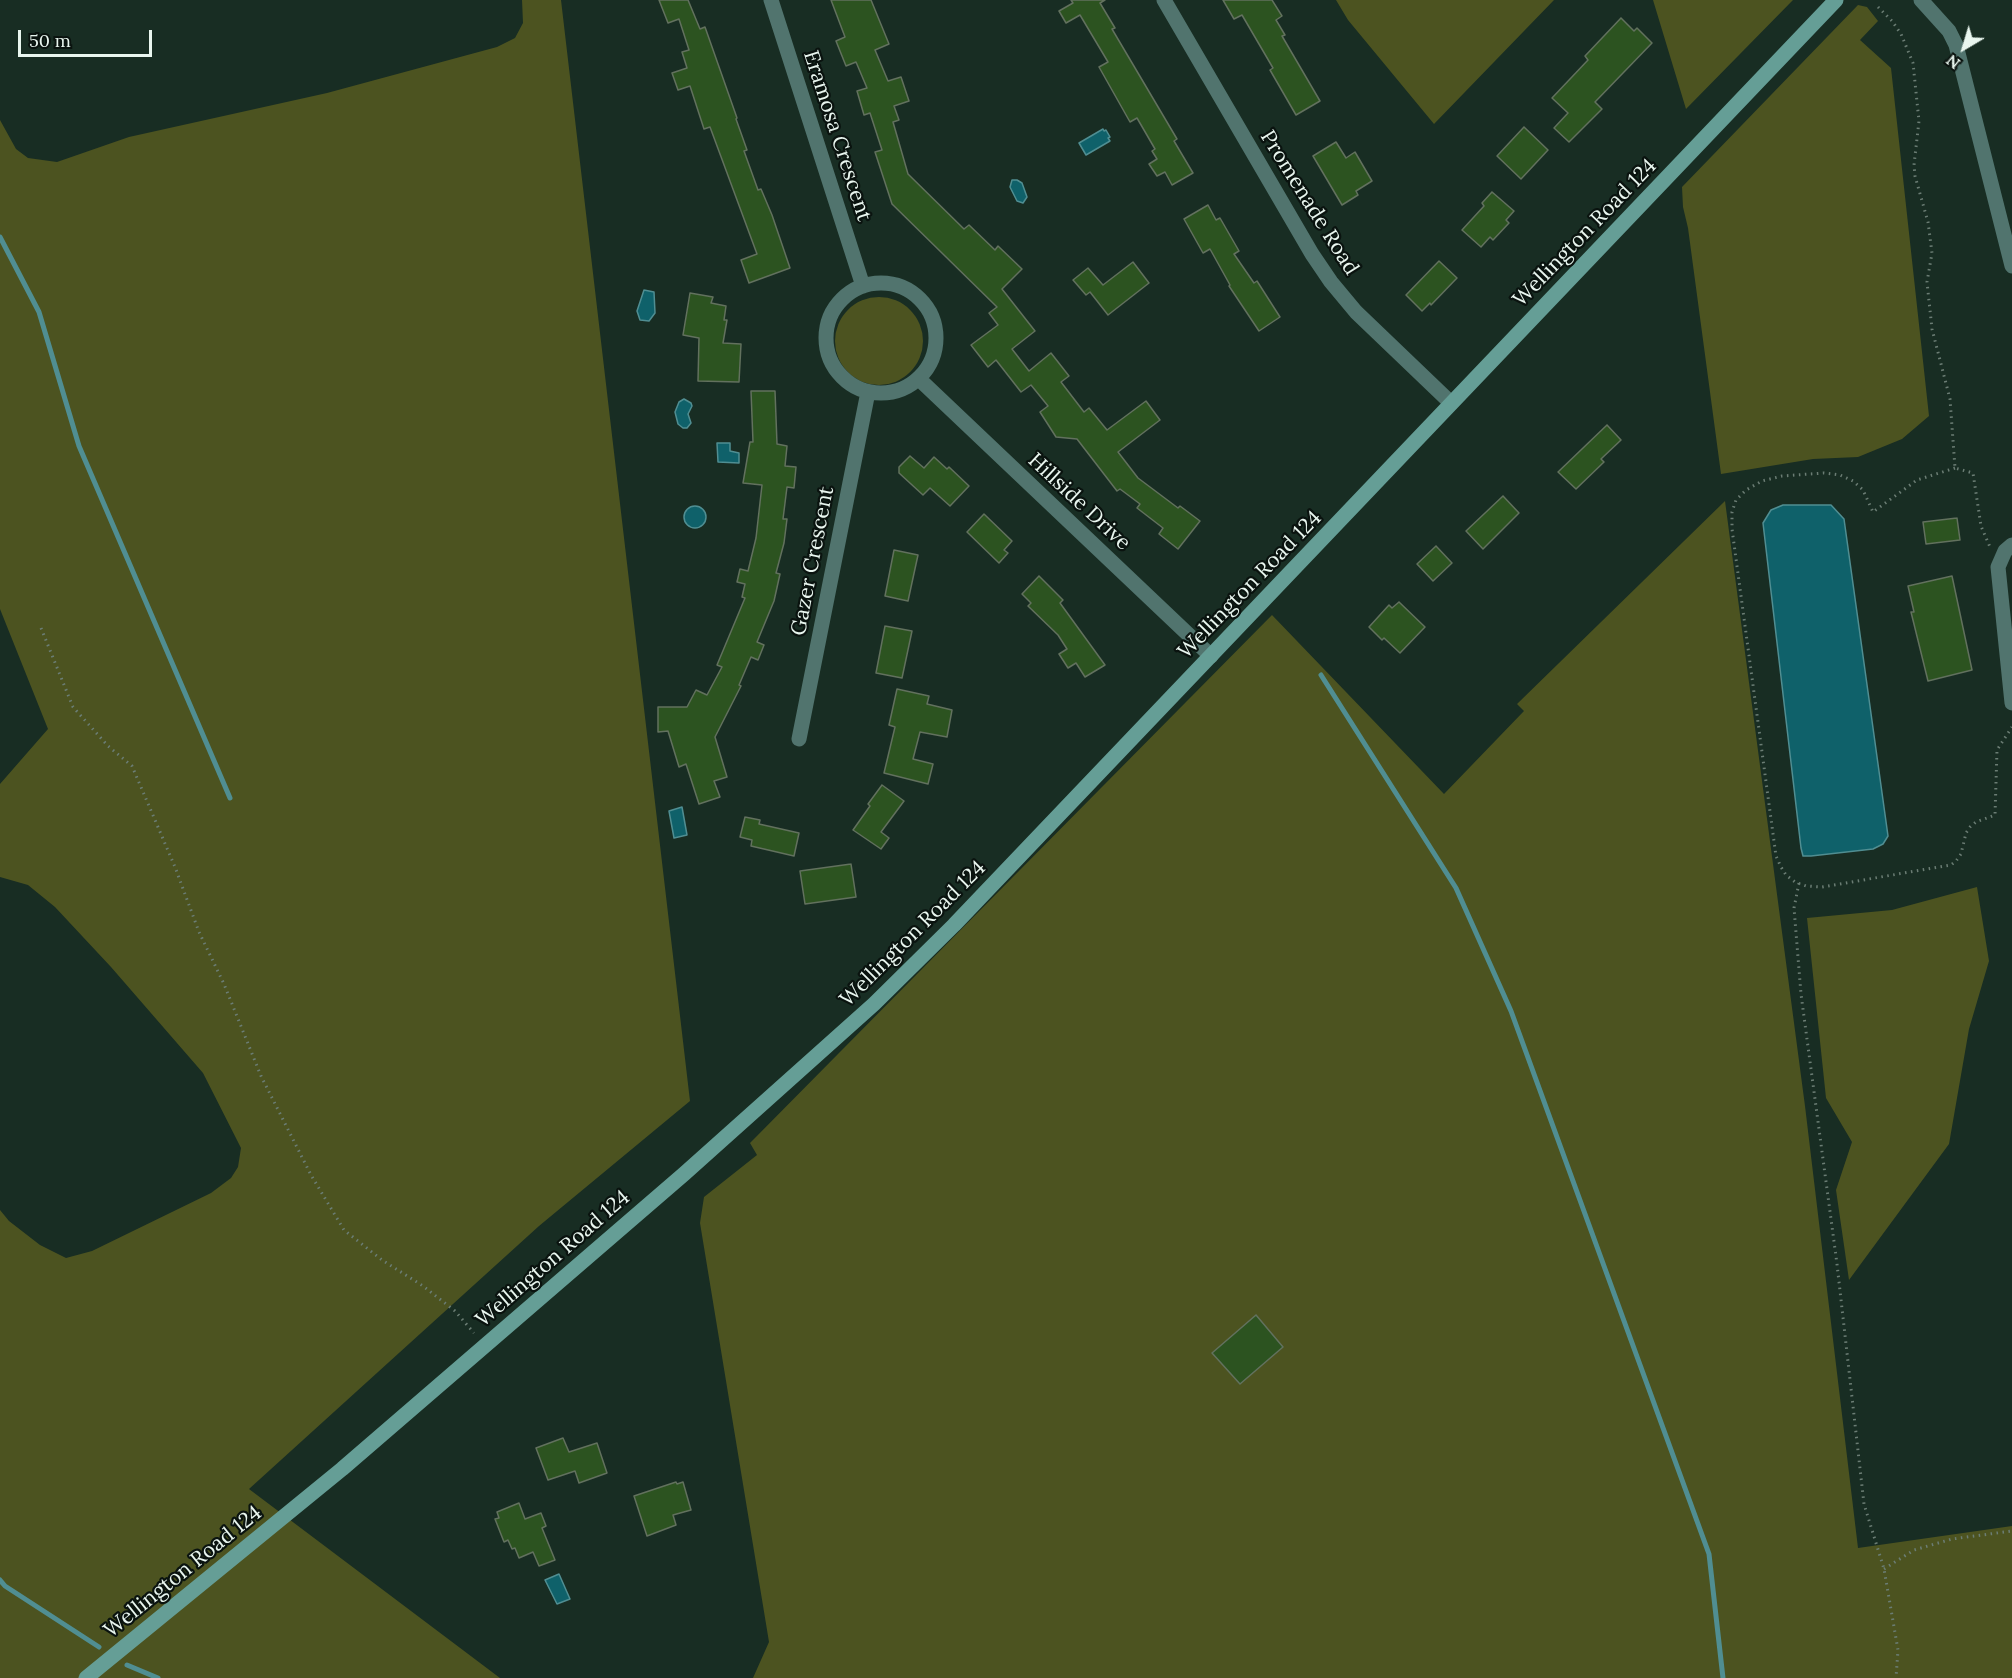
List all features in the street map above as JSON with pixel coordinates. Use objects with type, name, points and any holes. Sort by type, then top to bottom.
[{"type":"main road","name":"Wellington Road 124","points":[[86,1678],[342,1469],[701,1159],[874,1004],[970,908],[1836,0]]},
{"type":"street","name":"Eramosa Crescent","points":[[771,0],[863,286]]},
{"type":"street","name":"Promenade Road","points":[[1164,0],[1331,282],[1356,312],[1451,403]]},
{"type":"street","points":[[1921,0],[1949,31],[1956,45],[2012,266]]},
{"type":"street","points":[[886,283],[906,289],[923,302],[934,321],[936,342],[931,362],[919,379],[904,389],[886,393],[868,392],[852,385],[838,373],[829,357],[826,339],[829,321],[837,305],[851,292],[863,286],[886,283]]},
{"type":"street","name":"Hillside Drive","points":[[919,379],[1211,656]]},
{"type":"street","name":"Gazer Crescent","points":[[799,739],[868,392]]},
{"type":"street","points":[[2012,546],[2005,551],[1998,567],[2012,703]]},
{"type":"path","points":[[1878,7],[1901,34],[1912,63],[1919,121],[1915,176],[1928,222],[1932,253],[1928,282],[1929,306],[1932,329],[1950,399],[1954,468]]},
{"type":"path","points":[[2001,559],[1986,541],[1981,526],[1972,473],[1954,468],[1917,480],[1873,512],[1863,490],[1853,481],[1840,475],[1824,473],[1782,476],[1762,481],[1746,490],[1736,500],[1732,512],[1732,529],[1776,856],[1786,875],[1799,883],[1822,887],[1951,865],[1961,854],[1966,833],[1970,827],[1976,822],[1995,815],[1996,750],[2012,727]]},
{"type":"path","points":[[41,628],[74,707],[108,746],[132,766],[175,867],[199,932],[224,984],[261,1076],[311,1175],[344,1230],[382,1260],[423,1286],[455,1311],[486,1345]]},
{"type":"path","points":[[1799,883],[1794,908],[1801,994],[1836,1253],[1852,1412],[1864,1504],[1884,1569],[1898,1650],[1896,1678]]},
{"type":"path","points":[[1884,1569],[1914,1550],[1952,1539],[2012,1531]]},
{"type":"green space","points":[[522,0],[561,0],[690,1101],[539,1226],[249,1489],[500,1678],[0,1678],[0,1210],[9,1221],[40,1245],[66,1258],[92,1251],[211,1193],[231,1178],[238,1167],[241,1148],[203,1073],[111,967],[55,907],[28,885],[0,877],[0,784],[48,729],[0,609],[0,120],[16,149],[28,158],[57,162],[129,137],[327,93],[497,47],[515,38],[523,23]]},
{"type":"green space","points":[[1336,0],[1554,0],[1434,124],[1348,20]]},
{"type":"green space","points":[[1653,0],[1793,0],[1686,109]]},
{"type":"green space","points":[[1858,5],[1867,7],[1878,21],[1860,40],[1891,68],[1929,416],[1902,439],[1858,457],[1813,459],[1721,474],[1682,187]]},
{"type":"green space","points":[[879,297],[896,301],[910,310],[919,324],[923,341],[919,358],[910,372],[896,381],[879,385],[862,381],[848,372],[839,358],[835,341],[839,324],[848,310],[862,301]]},
{"type":"green space","points":[[1725,501],[1805,1106],[1858,1548],[2012,1526],[2012,1678],[753,1678],[769,1642],[700,1223],[704,1197],[757,1155],[750,1143],[1272,615],[1444,794],[1524,711],[1517,704]]},
{"type":"green space","points":[[1977,887],[1989,961],[1969,1029],[1949,1144],[1849,1280],[1836,1190],[1852,1142],[1826,1098],[1807,918],[1892,910]]},
{"type":"water","points":[[1103,129],[1106,130],[1110,141],[1086,155],[1079,143]]},
{"type":"water","points":[[1012,180],[1022,183],[1027,197],[1023,203],[1017,201],[1010,187]]},
{"type":"water","points":[[644,290],[654,292],[655,313],[649,321],[640,320],[637,311]]},
{"type":"water","points":[[684,399],[692,406],[688,414],[691,423],[687,428],[678,424],[675,412],[679,402]]},
{"type":"water","points":[[717,443],[730,443],[730,451],[739,453],[739,463],[718,462]]},
{"type":"water","points":[[1783,505],[1831,505],[1844,519],[1888,836],[1883,844],[1873,849],[1803,856],[1763,523],[1771,510]]},
{"type":"water","points":[[695,506],[703,509],[706,517],[703,525],[695,528],[687,525],[684,517],[687,509]]},
{"type":"water","points":[[682,807],[687,835],[674,838],[669,811]]},
{"type":"water","points":[[559,1574],[570,1599],[557,1604],[545,1580]]},
{"type":"building","points":[[659,0],[688,0],[700,29],[705,27],[737,118],[747,150],[744,151],[758,190],[761,189],[772,215],[790,268],[749,283],[741,260],[757,254],[710,127],[704,129],[690,86],[678,90],[672,73],[687,68],[682,52],[689,50],[679,19],[668,23]]},
{"type":"building","points":[[831,0],[871,0],[889,44],[875,50],[888,81],[901,77],[909,101],[894,106],[899,120],[893,122],[908,174],[964,229],[969,225],[995,250],[998,246],[1022,269],[1002,289],[1035,331],[1012,349],[1029,371],[1051,353],[1069,376],[1061,382],[1084,412],[1089,408],[1107,430],[1146,401],[1160,420],[1118,452],[1138,478],[1178,508],[1180,506],[1200,521],[1178,549],[1159,534],[1163,528],[1137,508],[1140,504],[1120,489],[1117,491],[1077,439],[1056,437],[1040,412],[1048,406],[1031,385],[1021,392],[996,360],[988,367],[971,345],[998,325],[989,313],[997,307],[892,204],[875,152],[882,150],[870,113],[864,115],[857,91],[867,88],[856,62],[846,66],[836,41],[845,37]]},
{"type":"building","points":[[1071,0],[1105,0],[1100,3],[1115,28],[1112,29],[1177,139],[1174,141],[1193,173],[1172,185],[1165,172],[1157,176],[1149,164],[1157,159],[1152,151],[1155,149],[1137,118],[1130,122],[1099,67],[1108,62],[1080,15],[1066,23],[1059,11],[1073,3]]},
{"type":"building","points":[[1223,0],[1272,0],[1282,16],[1276,20],[1285,35],[1282,36],[1320,101],[1296,115],[1270,70],[1273,68],[1242,15],[1234,19]]},
{"type":"building","points":[[1621,18],[1634,31],[1637,28],[1652,43],[1595,102],[1602,109],[1569,142],[1554,128],[1568,113],[1552,98],[1588,60],[1585,56]]},
{"type":"building","points":[[1524,127],[1548,150],[1521,179],[1497,156]]},
{"type":"building","points":[[1336,142],[1346,158],[1355,152],[1372,181],[1356,191],[1358,195],[1342,205],[1313,156]]},
{"type":"building","points":[[1492,192],[1514,211],[1506,220],[1509,223],[1493,240],[1490,237],[1481,247],[1462,230],[1484,206],[1482,203]]},
{"type":"building","points":[[1208,205],[1216,220],[1220,218],[1239,251],[1234,254],[1254,283],[1257,281],[1280,317],[1259,331],[1229,286],[1210,249],[1203,253],[1184,219]]},
{"type":"building","points":[[1439,261],[1457,278],[1431,305],[1430,303],[1422,311],[1406,295]]},
{"type":"building","points":[[1133,262],[1149,283],[1108,315],[1090,292],[1086,295],[1073,280],[1088,268],[1103,285]]},
{"type":"building","points":[[690,293],[713,297],[711,303],[726,306],[724,320],[727,320],[723,343],[741,344],[739,382],[698,381],[699,338],[683,335]]},
{"type":"building","points":[[751,391],[775,391],[777,444],[787,446],[785,466],[796,467],[794,488],[787,487],[783,519],[787,519],[784,543],[776,573],[780,574],[774,601],[757,642],[764,645],[758,660],[751,657],[739,685],[741,686],[715,737],[727,777],[714,781],[720,797],[699,804],[686,764],[679,767],[668,731],[658,732],[658,707],[687,707],[696,690],[707,695],[722,667],[717,665],[745,598],[742,597],[745,584],[737,582],[740,569],[748,571],[756,538],[762,485],[743,483],[750,442],[753,442]]},
{"type":"building","points":[[1607,425],[1621,440],[1601,459],[1604,462],[1576,489],[1558,472]]},
{"type":"building","points":[[910,456],[924,468],[934,457],[947,469],[949,467],[969,486],[950,506],[930,488],[923,495],[899,473],[899,467]]},
{"type":"building","points":[[1503,496],[1519,513],[1483,549],[1466,531]]},
{"type":"building","points":[[984,514],[1012,541],[1004,550],[1008,553],[999,563],[967,532]]},
{"type":"building","points":[[1957,518],[1960,540],[1926,544],[1923,522]]},
{"type":"building","points":[[1436,546],[1452,563],[1433,581],[1417,564]]},
{"type":"building","points":[[894,550],[918,555],[908,601],[885,596]]},
{"type":"building","points":[[1039,576],[1063,600],[1060,603],[1105,665],[1085,677],[1076,663],[1068,668],[1059,654],[1067,649],[1058,635],[1028,606],[1031,603],[1022,594]]},
{"type":"building","points":[[1952,576],[1972,670],[1928,681],[1911,612],[1914,612],[1908,586]]},
{"type":"building","points":[[1399,602],[1425,627],[1400,653],[1369,627],[1389,605],[1392,608]]},
{"type":"building","points":[[885,626],[912,631],[902,678],[876,673]]},
{"type":"building","points":[[897,689],[929,696],[927,704],[952,710],[947,737],[920,732],[913,759],[933,764],[928,784],[884,773],[895,727],[889,725]]},
{"type":"building","points":[[882,785],[904,801],[881,832],[889,838],[881,849],[853,830]]},
{"type":"building","points":[[745,817],[760,820],[759,824],[799,833],[794,856],[751,846],[752,840],[740,837]]},
{"type":"building","points":[[851,864],[856,897],[805,904],[800,871]]},
{"type":"building","points":[[1256,1315],[1283,1347],[1240,1384],[1212,1353]]},
{"type":"building","points":[[563,1438],[569,1452],[597,1443],[607,1473],[579,1483],[575,1471],[548,1480],[536,1448]]},
{"type":"building","points":[[676,1482],[677,1484],[683,1482],[691,1510],[673,1515],[676,1525],[647,1536],[634,1496]]},
{"type":"building","points":[[519,1503],[525,1519],[541,1513],[546,1526],[542,1528],[555,1560],[539,1566],[533,1552],[519,1558],[515,1548],[512,1549],[508,1540],[504,1542],[495,1519],[499,1518],[497,1512]]},
{"type":"waterway","points":[[0,237],[39,312],[79,446],[230,798]]},
{"type":"waterway","points":[[1321,675],[1456,888],[1511,1011],[1709,1554],[1723,1678]]},
{"type":"waterway","points":[[0,1580],[5,1586],[99,1647]]},
{"type":"waterway","points":[[127,1665],[158,1678]]}]
